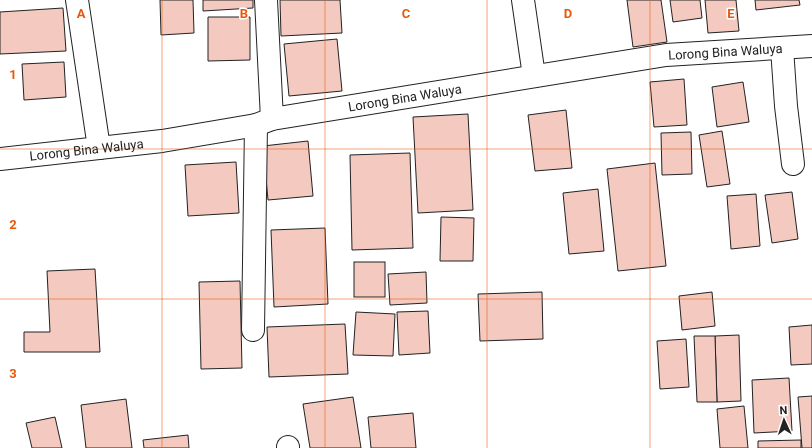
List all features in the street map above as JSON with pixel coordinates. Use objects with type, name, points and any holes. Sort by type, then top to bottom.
[{"type":"street","points":[[77,0],[99,148]]},
{"type":"street","points":[[253,330],[264,122],[266,0]]},
{"type":"street","points":[[523,0],[534,76]]},
{"type":"street","name":"Lorong Bina Waluya","points":[[0,159],[162,142],[264,122],[666,55],[812,46]]},
{"type":"street","points":[[782,48],[786,106],[793,164]]},
{"type":"building","points":[[160,0],[193,0],[194,33],[161,35]]},
{"type":"building","points":[[203,0],[253,0],[253,8],[203,11]]},
{"type":"building","points":[[280,0],[340,0],[342,33],[281,36]]},
{"type":"building","points":[[627,0],[661,0],[667,42],[633,47]]},
{"type":"building","points":[[670,0],[700,0],[702,18],[673,22]]},
{"type":"building","points":[[705,0],[736,0],[739,31],[708,33]]},
{"type":"building","points":[[755,0],[799,0],[800,5],[756,10]]},
{"type":"building","points":[[63,8],[66,51],[0,54],[0,12]]},
{"type":"building","points":[[208,17],[250,17],[250,60],[208,61]]},
{"type":"building","points":[[337,39],[342,91],[289,96],[284,44]]},
{"type":"building","points":[[64,62],[66,97],[24,100],[22,64]]},
{"type":"building","points":[[684,79],[687,125],[654,127],[650,82]]},
{"type":"building","points":[[743,82],[749,122],[717,127],[712,87]]},
{"type":"building","points":[[566,110],[572,168],[535,171],[528,115]]},
{"type":"building","points":[[468,114],[473,210],[418,213],[413,117]]},
{"type":"building","points":[[722,131],[730,184],[707,187],[699,135]]},
{"type":"building","points":[[691,132],[692,174],[662,175],[661,133]]},
{"type":"building","points":[[308,141],[313,196],[268,200],[263,146]]},
{"type":"building","points":[[410,153],[413,248],[352,250],[350,155]]},
{"type":"building","points":[[236,162],[239,213],[188,216],[185,165]]},
{"type":"building","points":[[655,163],[666,266],[618,271],[607,169]]},
{"type":"building","points":[[598,189],[604,251],[569,254],[563,193]]},
{"type":"building","points":[[792,192],[798,239],[772,243],[765,195]]},
{"type":"building","points":[[756,194],[760,246],[731,249],[727,196]]},
{"type":"building","points":[[441,217],[474,218],[473,261],[440,261]]},
{"type":"building","points":[[325,228],[328,304],[274,307],[271,230]]},
{"type":"building","points":[[354,262],[385,262],[385,297],[354,297]]},
{"type":"building","points":[[95,269],[100,352],[24,352],[24,332],[50,332],[47,271]]},
{"type":"building","points":[[426,272],[427,303],[390,305],[388,274]]},
{"type":"building","points":[[240,281],[242,368],[201,369],[199,282]]},
{"type":"building","points":[[542,292],[543,339],[480,341],[478,294]]},
{"type":"building","points":[[712,292],[715,326],[682,330],[679,296]]},
{"type":"building","points":[[428,311],[430,353],[399,355],[397,312]]},
{"type":"building","points":[[356,312],[395,314],[393,356],[353,355]]},
{"type":"building","points":[[345,324],[348,374],[269,377],[267,327]]},
{"type":"building","points":[[812,325],[812,364],[791,365],[789,327]]},
{"type":"building","points":[[739,335],[741,401],[717,402],[715,336]]},
{"type":"building","points":[[694,336],[715,336],[717,402],[697,402]]},
{"type":"building","points":[[686,339],[689,387],[660,389],[657,341]]},
{"type":"building","points":[[789,378],[792,431],[754,433],[752,380]]},
{"type":"building","points":[[812,396],[812,448],[802,448],[798,397]]},
{"type":"building","points":[[353,397],[361,448],[310,448],[303,404]]},
{"type":"building","points":[[126,399],[132,448],[86,448],[81,405]]},
{"type":"building","points":[[744,406],[748,448],[720,448],[717,409]]},
{"type":"building","points":[[413,413],[416,448],[371,448],[368,417]]},
{"type":"building","points":[[55,417],[62,448],[32,448],[26,423]]},
{"type":"building","points":[[188,435],[189,448],[144,448],[143,440]]},
{"type":"building","points":[[801,440],[801,448],[758,448],[758,441]]}]
